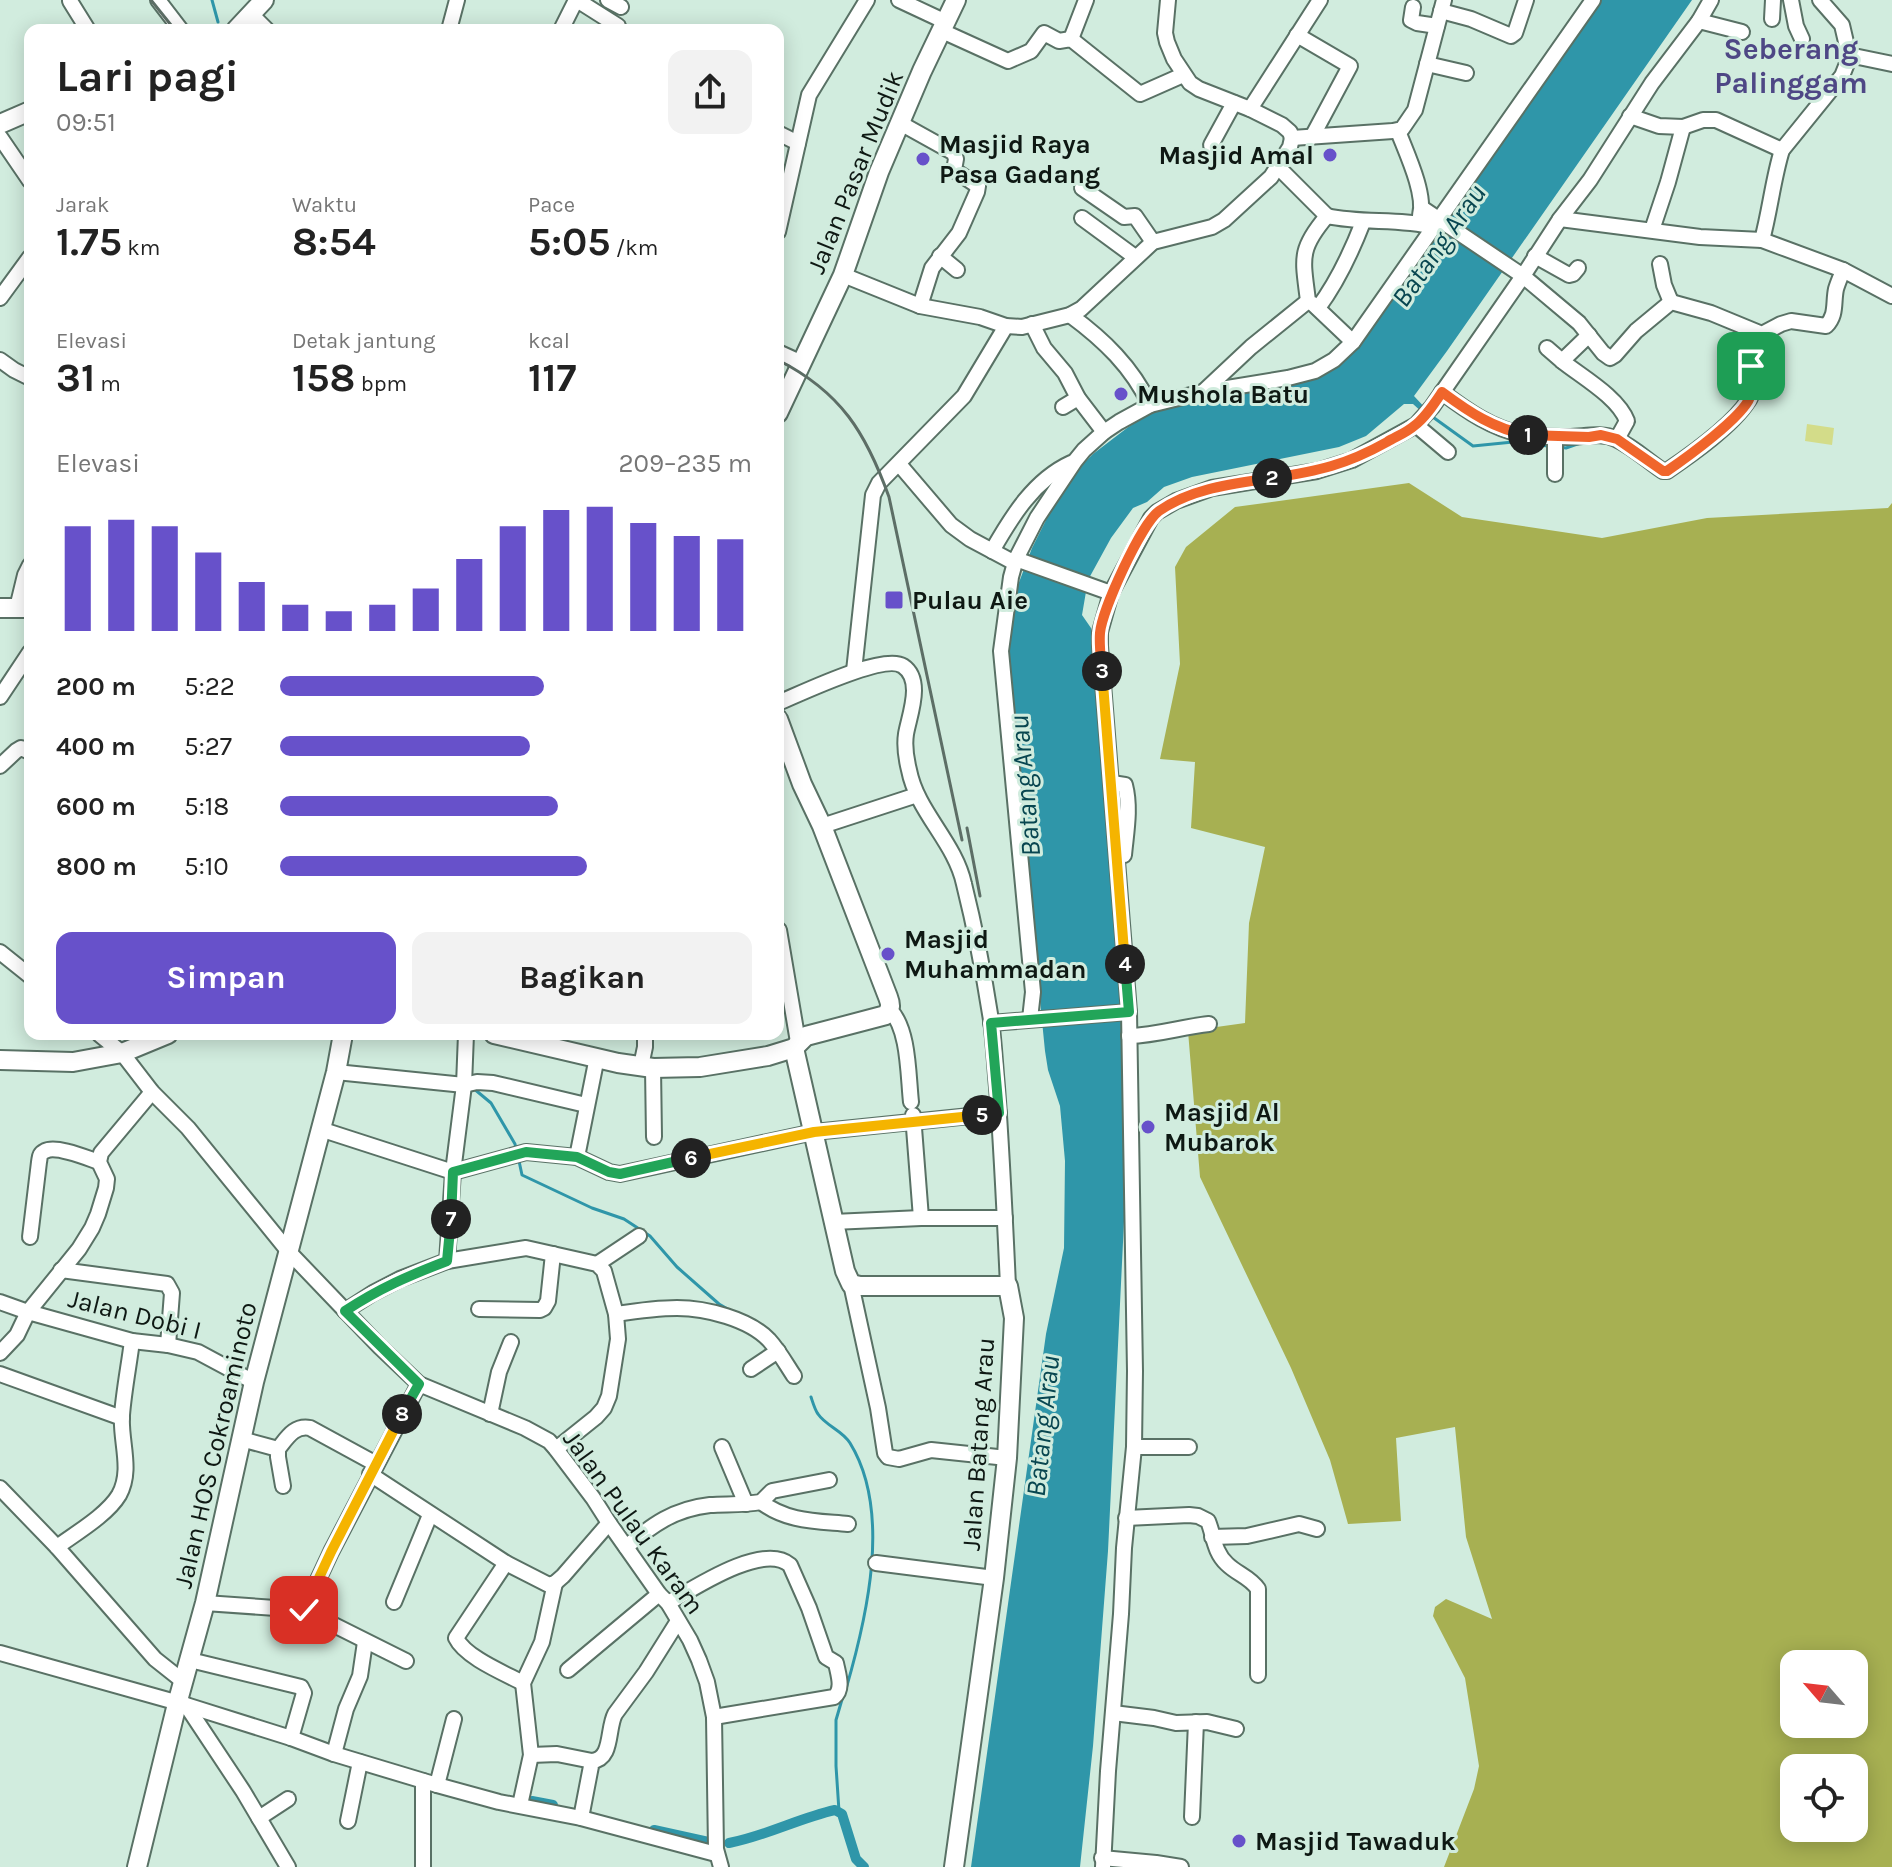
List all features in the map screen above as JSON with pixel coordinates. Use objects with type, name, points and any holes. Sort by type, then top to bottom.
[{"type":"main road","points":[[242,24],[264,0]]},
{"type":"main road","name":"Jalan Pasar Mudik","points":[[784,400],[843,275],[879,172],[956,0]]},
{"type":"main road","points":[[0,124],[24,114]]},
{"type":"main road","points":[[521,1040],[647,1067],[714,1066],[768,1056],[796,1045],[806,1036],[886,1015],[890,1010],[888,997],[784,735]]},
{"type":"main road","points":[[0,1060],[73,1062],[122,1053],[153,1040]]},
{"type":"main road","name":"Jalan HOS Cokroaminoto","points":[[137,1867],[182,1705],[184,1682],[205,1603],[254,1382],[342,1040]]},
{"type":"main road","points":[[796,1045],[833,1222],[851,1284],[1008,1286]]},
{"type":"main road","name":"Jalan Batang Arau","points":[[954,1867],[994,1578],[1007,1458],[1014,1318],[1008,1286]]},
{"type":"street","points":[[158,0],[176,24]]},
{"type":"street","points":[[451,24],[457,0]]},
{"type":"street","points":[[564,24],[576,0],[615,24]]},
{"type":"street","points":[[784,202],[809,95],[867,0]]},
{"type":"street","points":[[899,0],[1008,61],[1031,51],[1044,33],[1059,41],[1071,39],[1138,94],[1183,75]]},
{"type":"street","points":[[1071,39],[1086,0]]},
{"type":"street","points":[[843,275],[920,306],[1022,327],[1070,315],[1081,309],[1153,242],[1218,225],[1263,185],[1278,167],[1292,138],[1282,125],[1199,89],[1183,75],[1165,33],[1168,0]]},
{"type":"street","points":[[1250,109],[1320,0]]},
{"type":"street","points":[[1292,138],[1398,131],[1407,124],[1415,110],[1443,5],[1511,36],[1515,33],[1526,0]]},
{"type":"street","points":[[1033,1019],[1001,651],[1006,607],[1018,561],[1037,518],[1084,450],[1104,432],[1150,405],[1203,392],[1288,378],[1315,371],[1334,360],[1353,342],[1593,0]]},
{"type":"street","points":[[1181,1867],[1103,1862],[1126,1518],[1134,1447],[1135,1268],[1129,1036],[1100,646],[1109,592],[1151,518],[1176,501],[1212,488],[1317,471],[1340,464],[1372,450],[1418,422],[1432,407],[1518,274],[1535,256],[1590,180],[1652,83],[1711,0]]},
{"type":"street","points":[[1772,19],[1773,0]]},
{"type":"street","points":[[70,1],[84,24]]},
{"type":"street","points":[[1762,240],[1782,150],[1842,76],[1848,61],[1842,25],[1820,2],[1792,7],[1802,39]]},
{"type":"street","points":[[1413,7],[1411,20],[1437,26]]},
{"type":"street","points":[[251,14],[261,24]]},
{"type":"street","points":[[1699,21],[1742,32]]},
{"type":"street","points":[[1297,35],[1350,66],[1312,137]]},
{"type":"street","points":[[1849,55],[1892,64]]},
{"type":"street","points":[[1427,64],[1466,73]]},
{"type":"street","points":[[1211,145],[1234,103]]},
{"type":"street","points":[[1630,116],[1659,126],[1683,127],[1707,119],[1716,120],[1782,150]]},
{"type":"street","points":[[900,123],[956,155],[954,170],[978,186],[962,228],[930,272],[920,306]]},
{"type":"street","points":[[1652,230],[1683,127]]},
{"type":"street","points":[[1398,131],[1421,191],[1419,216]]},
{"type":"street","points":[[784,136],[798,143]]},
{"type":"street","points":[[0,137],[24,172]]},
{"type":"street","points":[[1278,167],[1327,216],[1363,222],[1419,216],[1438,223],[1518,274],[1579,323],[1610,358],[1671,302]]},
{"type":"street","points":[[1082,188],[1124,217],[1135,216],[1153,242]]},
{"type":"street","points":[[1327,216],[1310,237],[1304,254],[1313,304],[1353,342]]},
{"type":"street","points":[[1082,218],[1135,257]]},
{"type":"street","points":[[1560,219],[1700,237],[1762,240],[1843,270],[1892,296]]},
{"type":"street","points":[[1203,392],[1251,347],[1333,288],[1363,222]]},
{"type":"street","points":[[940,256],[957,270]]},
{"type":"street","points":[[1535,256],[1569,275],[1578,268]]},
{"type":"street","points":[[1660,264],[1671,302]]},
{"type":"street","points":[[0,298],[24,265]]},
{"type":"street","points":[[1671,302],[1711,313],[1762,334],[1791,321],[1826,326],[1832,321],[1836,291],[1843,270]]},
{"type":"street","points":[[1070,315],[1119,356],[1150,405]]},
{"type":"street","points":[[1032,324],[1040,342],[1065,373],[1078,398],[1104,432]]},
{"type":"street","points":[[854,671],[871,501],[879,483],[964,396],[1006,326]]},
{"type":"street","points":[[1442,392],[1471,414],[1555,444],[1601,435],[1617,439],[1663,471],[1730,422],[1748,401],[1752,394],[1751,366],[1762,355],[1762,334]]},
{"type":"street","points":[[1562,361],[1589,335]]},
{"type":"street","points":[[1547,348],[1608,396],[1625,415],[1627,419],[1617,439]]},
{"type":"street","points":[[784,355],[802,363]]},
{"type":"street","points":[[0,360],[24,375]]},
{"type":"street","points":[[1063,407],[1078,398]]},
{"type":"street","points":[[1418,422],[1448,452]]},
{"type":"street","points":[[1555,444],[1555,474]]},
{"type":"street","points":[[992,551],[1031,493],[1053,473],[1075,461]]},
{"type":"street","points":[[899,464],[951,525],[970,539],[1018,561],[1109,592]]},
{"type":"street","points":[[16,608],[24,579]]},
{"type":"street","points":[[0,697],[24,661]]},
{"type":"street","name":"Jalan Batang Arau","points":[[784,700],[854,671],[895,663],[905,667],[908,672],[914,703],[905,748],[912,785],[955,858],[964,881],[991,1023],[1008,1286]]},
{"type":"street","points":[[0,766],[16,751],[24,749]]},
{"type":"street","points":[[822,826],[917,795]]},
{"type":"street","points":[[0,952],[24,971]]},
{"type":"street","points":[[784,964],[796,1045]]},
{"type":"street","points":[[890,1010],[897,1017],[902,1030],[921,1218]]},
{"type":"street","points":[[991,1023],[1127,1012]]},
{"type":"street","points":[[1129,1036],[1161,1034],[1209,1024]]},
{"type":"street","name":"Jalan Pulau Karam","points":[[0,1653],[182,1705],[430,1783],[499,1802],[581,1818],[719,1861],[714,1717],[707,1682],[690,1640],[593,1498],[549,1441],[419,1384],[289,1252],[197,1138],[152,1092],[122,1053],[106,1040]]},
{"type":"street","points":[[447,1261],[466,1040]]},
{"type":"street","points":[[645,1040],[654,1137]]},
{"type":"street","points":[[577,1157],[597,1057]]},
{"type":"street","points":[[336,1072],[464,1085],[493,1083],[586,1105]]},
{"type":"street","points":[[0,1353],[17,1335],[28,1312],[85,1240],[104,1198],[107,1179],[99,1162],[101,1153],[152,1092]]},
{"type":"street","points":[[320,1129],[453,1172],[526,1152],[577,1157],[620,1174],[912,1113],[999,1113]]},
{"type":"street","points":[[30,1237],[43,1151],[64,1151],[99,1162]]},
{"type":"street","points":[[833,1222],[1005,1218]]},
{"type":"street","points":[[597,1264],[639,1236]]},
{"type":"street","points":[[345,1311],[400,1279],[447,1261],[526,1248],[597,1264],[604,1271],[616,1314],[618,1339],[609,1396],[604,1408],[586,1428],[556,1449]]},
{"type":"street","points":[[479,1309],[544,1308],[548,1301],[553,1254]]},
{"type":"street","points":[[61,1270],[167,1284],[172,1293],[168,1345]]},
{"type":"street","points":[[851,1284],[888,1457],[899,1459],[931,1450],[1007,1458]]},
{"type":"street","name":"Jalan Dobi I","points":[[0,1302],[132,1341],[198,1352],[254,1382]]},
{"type":"street","points":[[616,1314],[676,1308],[734,1319],[769,1340],[794,1376]]},
{"type":"street","points":[[57,1547],[100,1514],[120,1493],[125,1461],[122,1418],[132,1341]]},
{"type":"street","points":[[490,1414],[499,1372],[511,1342]]},
{"type":"street","points":[[751,1369],[778,1351]]},
{"type":"street","points":[[0,1374],[122,1418]]},
{"type":"street","points":[[304,1610],[373,1469],[419,1384]]},
{"type":"street","points":[[283,1486],[278,1449],[289,1435],[302,1427],[310,1428],[373,1469],[430,1515],[540,1582],[555,1583]]},
{"type":"street","points":[[241,1439],[278,1449]]},
{"type":"street","points":[[722,1447],[753,1503]]},
{"type":"street","points":[[1134,1447],[1189,1447]]},
{"type":"street","points":[[753,1503],[772,1491],[829,1480]]},
{"type":"street","points":[[0,1488],[57,1547],[155,1659],[184,1682]]},
{"type":"street","points":[[626,1547],[665,1518],[708,1505],[753,1503],[783,1516],[848,1524]]},
{"type":"street","points":[[394,1602],[430,1515]]},
{"type":"street","points":[[1126,1518],[1198,1516],[1208,1521],[1216,1549],[1224,1562],[1258,1589],[1258,1675]]},
{"type":"street","points":[[520,1805],[531,1755],[523,1683],[542,1642],[555,1583],[609,1523]]},
{"type":"street","points":[[1212,1537],[1247,1536],[1299,1524],[1317,1529]]},
{"type":"street","points":[[568,1670],[663,1598],[753,1561],[773,1558],[784,1561],[790,1565],[809,1608],[826,1657],[836,1663],[840,1689],[834,1697],[714,1717]]},
{"type":"street","points":[[506,1563],[456,1638],[475,1657],[523,1683]]},
{"type":"street","points":[[876,1563],[994,1578]]},
{"type":"street","points":[[205,1603],[304,1610],[406,1661]]},
{"type":"street","points":[[531,1755],[557,1754],[592,1761],[603,1758],[615,1714],[678,1621]]},
{"type":"street","points":[[334,1754],[346,1709],[360,1676],[365,1642]]},
{"type":"street","points":[[190,1660],[301,1687],[304,1693],[291,1738]]},
{"type":"street","points":[[182,1705],[243,1791],[288,1867]]},
{"type":"street","points":[[1113,1713],[1176,1723],[1207,1722],[1236,1729]]},
{"type":"street","points":[[423,1867],[430,1783],[454,1719]]},
{"type":"street","points":[[1192,1817],[1196,1722]]},
{"type":"street","points":[[581,1818],[592,1761]]},
{"type":"street","points":[[348,1821],[360,1762]]},
{"type":"street","points":[[259,1818],[288,1799]]},
{"type":"green space","points":[[1807,424],[1834,428],[1832,445],[1805,441]]},
{"type":"green space","points":[[1409,483],[1462,517],[1602,538],[1707,518],[1888,508],[1892,503],[1892,1867],[1444,1867],[1474,1789],[1479,1766],[1465,1678],[1433,1616],[1435,1607],[1446,1599],[1492,1619],[1466,1537],[1455,1427],[1396,1438],[1401,1521],[1348,1524],[1330,1460],[1291,1368],[1200,1177],[1188,1031],[1245,1023],[1249,923],[1265,847],[1191,828],[1195,762],[1160,759],[1180,664],[1175,567],[1186,547],[1235,507]]},
{"type":"water","name":"Batang Arau","points":[[1600,0],[1692,0],[1414,396],[1428,411],[1423,413],[1413,404],[1404,404],[1366,436],[1339,447],[1192,477],[1164,487],[1147,502],[1133,508],[1111,538],[1088,580],[1082,615],[1091,628],[1124,1006],[1127,1083],[1125,1201],[1108,1551],[1093,1746],[1080,1867],[971,1867],[1046,1334],[1064,1248],[1065,1161],[1060,1106],[1045,1051],[1009,688],[1006,639],[1015,593],[1032,548],[1063,490],[1093,454],[1127,428],[1145,416],[1184,399],[1331,366],[1474,182]]},
{"type":"waterway","points":[[212,0],[218,22]]},
{"type":"waterway","points":[[1430,415],[1473,446],[1513,442],[1548,446]]},
{"type":"waterway","points":[[1560,447],[1583,442]]},
{"type":"waterway","points":[[473,1088],[491,1103],[516,1149]]},
{"type":"waterway","points":[[519,1161],[522,1175],[592,1208],[624,1219],[650,1236],[677,1267],[731,1311]]},
{"type":"waterway","points":[[811,1397],[821,1418],[850,1443],[863,1470],[870,1500],[873,1532],[868,1597],[846,1689]]},
{"type":"waterway","points":[[839,1811],[836,1720],[843,1696]]},
{"type":"waterway","points":[[532,1801],[553,1805]]},
{"type":"waterway","points":[[729,1843],[835,1810],[842,1814],[856,1859],[864,1867]]},
{"type":"waterway","points":[[654,1830],[713,1843]]},
{"type":"railway","points":[[151,0],[170,24]]},
{"type":"railway","points":[[784,363],[819,386],[848,416],[871,453],[889,497],[962,840]]},
{"type":"railway","points":[[967,828],[980,896]]},
{"type":"place","name":"Masjid Amal","points":[[1330,155]]},
{"type":"place","name":"Masjid Raya Pasa Gadang","points":[[923,159]]},
{"type":"place","name":"Mushola Batu","points":[[1121,394]]},
{"type":"place","name":"Pulau Aie","points":[[894,600]]},
{"type":"place","name":"Masjid Muhammadan","points":[[888,954]]},
{"type":"place","name":"Masjid Al Mubarok","points":[[1148,1127]]},
{"type":"place","name":"Masjid Tawaduk","points":[[1239,1841]]},
{"type":"district","name":"Seberang Palinggam","points":[[1791,66]]},
{"type":"route","points":[[304,1610],[370,1474],[419,1384],[345,1311],[400,1279],[447,1261],[453,1172],[526,1152],[577,1157],[595,1167],[620,1174],[814,1132],[999,1113],[991,1023],[1129,1012],[1100,632],[1111,593],[1157,512],[1176,501],[1212,488],[1317,471],[1352,460],[1416,425],[1442,392],[1471,414],[1506,429],[1525,435],[1601,435],[1617,439],[1667,471],[1730,422],[1748,401],[1752,394],[1751,366]]}]
